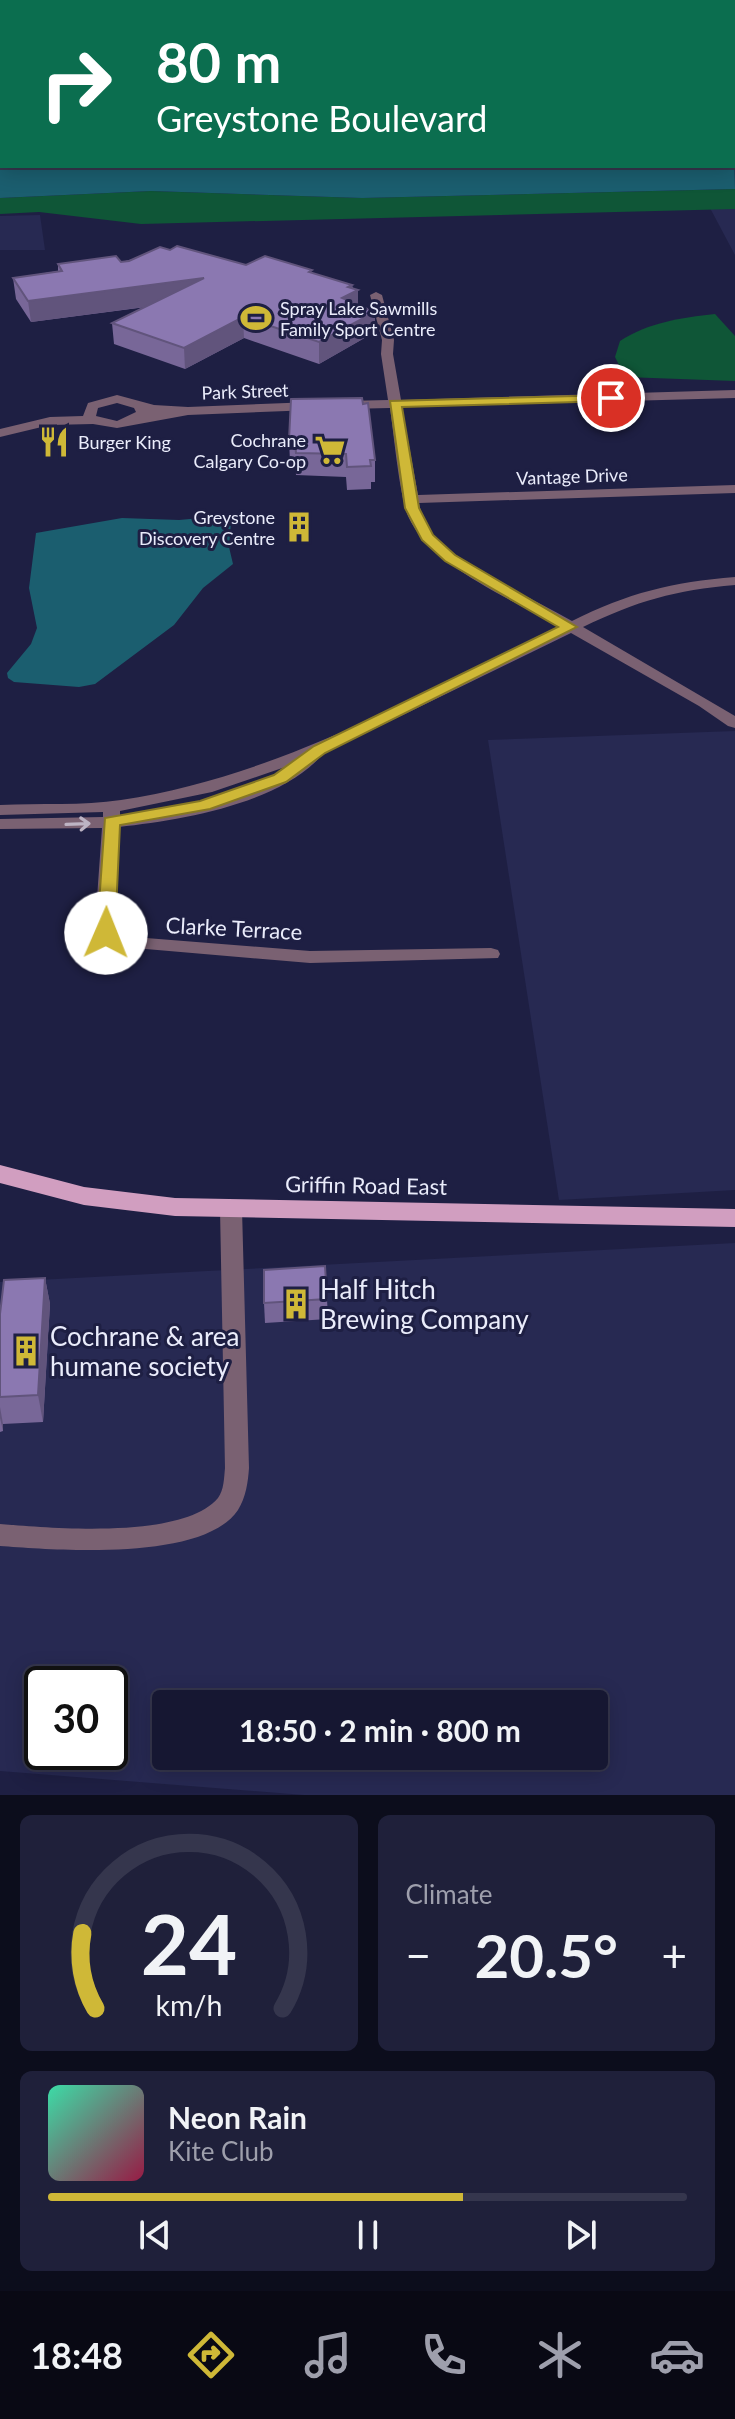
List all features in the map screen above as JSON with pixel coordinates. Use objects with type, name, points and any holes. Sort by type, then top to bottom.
[{"type":"main road","name":"Griffin Road East","points":[[0,1174],[84,1196],[231,1209],[735,1218]]},
{"type":"street","points":[[376,295],[388,340],[411,499],[421,528],[450,558],[705,703],[734,723]]},
{"type":"street","name":"Park Street","points":[[92,413],[117,399],[154,409],[188,411],[735,394]]},
{"type":"street","points":[[135,420],[143,413],[139,405]]},
{"type":"street","name":"Park Street","points":[[92,413],[112,424],[188,411]]},
{"type":"street","points":[[0,425],[92,413]]},
{"type":"street","points":[[0,433],[92,413]]},
{"type":"street","name":"Vantage Drive","points":[[411,499],[735,489]]},
{"type":"street","points":[[0,824],[178,811],[237,795],[294,771],[319,750],[638,596],[684,585],[735,581]]},
{"type":"street","points":[[0,810],[112,814]]},
{"type":"street","name":"Clarke Terrace","points":[[112,814],[104,926],[110,938],[118,942],[310,957],[491,954]]},
{"type":"street","points":[[0,1535],[70,1539],[169,1533],[212,1519],[227,1505],[237,1468],[231,1209]]},
{"type":"shaded area","points":[[710,208],[735,209],[735,255]]},
{"type":"shaded area","points":[[40,215],[45,250],[0,250],[0,216]]},
{"type":"shaded area","points":[[735,731],[735,1190],[559,1200],[488,740]]},
{"type":"shaded area","points":[[735,1243],[735,1795],[304,1795],[0,1771],[0,1282]]},
{"type":"green space","points":[[735,189],[735,209],[141,224],[39,212],[0,214],[0,198],[151,191],[362,198]]},
{"type":"green space","points":[[715,314],[735,336],[735,381],[625,377],[615,357],[620,341],[654,325]]},
{"type":"water","points":[[0,168],[735,168],[735,189],[362,198],[151,191],[0,198]]},
{"type":"water","points":[[223,516],[231,522],[229,547],[233,564],[203,588],[174,625],[95,684],[79,687],[14,682],[8,678],[7,673],[31,644],[37,628],[29,588],[36,533],[122,518],[179,520]]},
{"type":"building","points":[[177,246],[246,265],[265,256],[312,270],[309,272],[352,285],[348,287],[358,290],[342,298],[375,312],[319,342],[243,317],[184,348],[112,323],[204,278],[28,301],[13,278],[62,271],[58,264],[116,256],[121,262],[129,261],[160,247],[170,250]]},
{"type":"building","name":"Cochrane Calgary Co-op","points":[[362,398],[363,404],[368,403],[375,460],[370,460],[371,466],[347,467],[346,454],[296,453],[295,440],[289,440],[291,399]]},
{"type":"building","points":[[325,1266],[327,1299],[264,1303],[264,1270]]},
{"type":"building","name":"Cochrane & area humane society","points":[[45,1278],[38,1395],[0,1397],[0,1314],[4,1280]]},
{"type":"place","name":"Spray Lake Sawmills Family Sport Centre","points":[[256,318]]},
{"type":"place","name":"Burger King","points":[[54,442]]},
{"type":"place","name":"Cochrane Calgary Co-op","points":[[330,450]]},
{"type":"place","name":"Greystone Discovery Centre","points":[[299,527]]},
{"type":"place","name":"Half Hitch Brewing Company","points":[[296,1304]]},
{"type":"place","name":"Cochrane & area humane society","points":[[26,1351]]},
{"type":"route","points":[[106,933],[111,822],[204,805],[280,778],[294,771],[319,750],[569,627],[450,558],[427,537],[412,508],[395,404],[611,398]]}]
